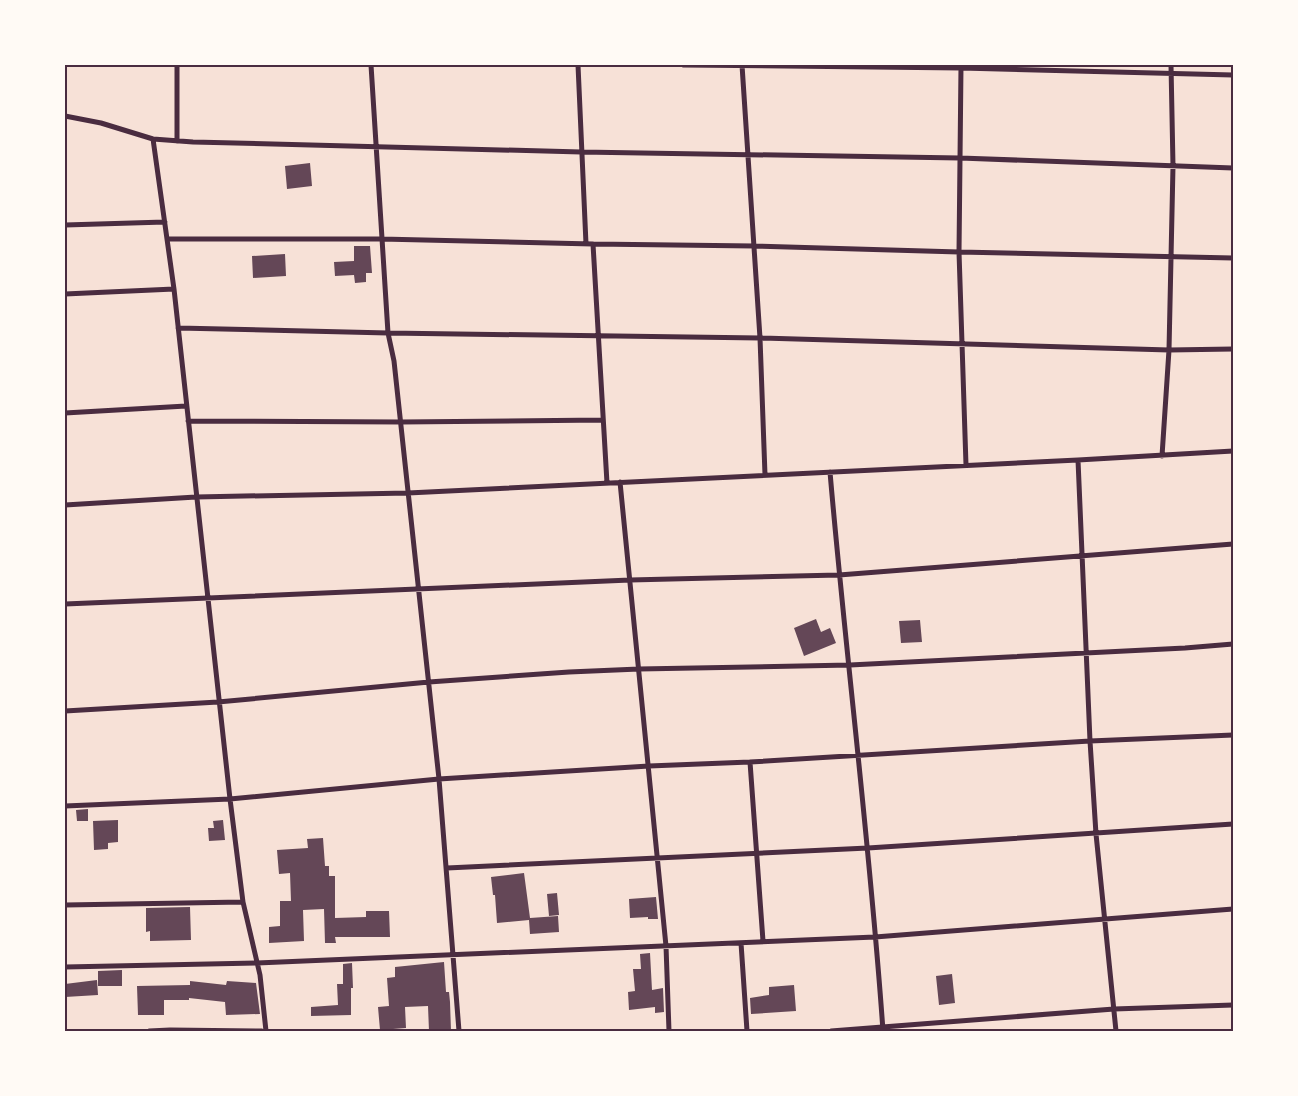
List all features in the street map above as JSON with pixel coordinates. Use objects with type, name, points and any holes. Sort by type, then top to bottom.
[{"type":"street","points":[[177,65],[177,141]]},
{"type":"street","points":[[371,65],[388,333],[394,361],[439,779],[459,1031]]},
{"type":"street","points":[[578,65],[586,244]]},
{"type":"street","points":[[684,65],[961,67],[1233,75]]},
{"type":"street","points":[[1162,456],[1170,350],[1173,166],[1171,65]]},
{"type":"street","points":[[742,66],[760,338],[765,475]]},
{"type":"street","points":[[961,67],[959,252],[966,465]]},
{"type":"street","points":[[65,116],[101,123],[153,138],[177,141],[581,152],[960,158],[1233,168]]},
{"type":"street","points":[[153,138],[174,289],[218,702],[243,902],[257,963],[266,1031]]},
{"type":"street","points":[[65,225],[165,222]]},
{"type":"street","points":[[167,239],[382,239],[1233,258]]},
{"type":"street","points":[[593,244],[608,483]]},
{"type":"street","points":[[65,294],[174,289]]},
{"type":"street","points":[[178,328],[760,338],[1170,350],[1233,349]]},
{"type":"street","points":[[65,413],[186,406]]},
{"type":"street","points":[[188,421],[400,422],[603,420]]},
{"type":"street","points":[[65,505],[196,497],[408,492],[608,483],[1233,451]]},
{"type":"street","points":[[1078,460],[1081,555],[1096,834],[1116,1031]]},
{"type":"street","points":[[830,472],[839,575],[850,665],[857,755],[868,848],[883,1029]]},
{"type":"street","points":[[620,482],[666,946],[669,1031]]},
{"type":"street","points":[[65,604],[630,580],[839,575],[1233,544]]},
{"type":"street","points":[[65,712],[218,702],[429,682],[569,672],[639,668],[850,665],[1233,644]]},
{"type":"street","points":[[65,806],[230,799],[439,779],[649,766],[750,762],[1090,740],[1233,736]]},
{"type":"street","points":[[750,762],[763,941]]},
{"type":"street","points":[[447,868],[868,848],[1233,824]]},
{"type":"street","points":[[65,905],[243,902]]},
{"type":"street","points":[[65,967],[454,956],[875,937],[1233,909]]},
{"type":"street","points":[[741,943],[747,1031]]},
{"type":"street","points":[[830,1031],[883,1029],[1114,1010],[1233,1005]]},
{"type":"street","points":[[149,1031],[262,1031]]},
{"type":"building","points":[[310,163],[312,186],[287,189],[285,166]]},
{"type":"building","points":[[354,246],[370,246],[372,273],[366,273],[366,282],[355,283],[354,275],[335,276],[334,262],[354,261]]},
{"type":"building","points":[[285,254],[286,276],[253,278],[252,256]]},
{"type":"building","points":[[816,619],[821,632],[830,628],[836,643],[804,656],[794,628]]},
{"type":"building","points":[[920,620],[922,642],[901,643],[899,621]]},
{"type":"building","points":[[88,809],[88,821],[77,821],[76,810]]},
{"type":"building","points":[[118,820],[118,842],[108,843],[108,849],[94,850],[93,821]]},
{"type":"building","points":[[223,820],[225,840],[209,841],[208,828],[214,828],[213,821]]},
{"type":"building","points":[[323,838],[325,866],[329,866],[329,876],[335,876],[335,918],[366,917],[366,911],[389,911],[390,937],[335,937],[336,943],[325,943],[324,909],[303,910],[304,941],[269,943],[269,927],[280,926],[280,901],[291,901],[290,873],[279,874],[277,850],[308,848],[307,839]]},
{"type":"building","points":[[524,873],[530,918],[558,916],[559,932],[530,934],[529,920],[497,923],[495,895],[493,895],[491,877]]},
{"type":"building","points":[[557,893],[559,915],[549,916],[547,894]]},
{"type":"building","points":[[656,897],[658,919],[648,919],[648,917],[630,918],[629,899]]},
{"type":"building","points":[[190,907],[191,940],[150,941],[150,931],[146,932],[146,908]]},
{"type":"building","points":[[650,953],[652,990],[663,988],[664,1012],[655,1013],[655,1007],[629,1010],[628,992],[635,991],[633,969],[641,969],[640,954]]},
{"type":"building","points":[[444,962],[446,992],[449,992],[451,1031],[429,1031],[428,1006],[405,1007],[406,1028],[380,1030],[378,1007],[389,1006],[387,978],[395,977],[395,967]]},
{"type":"building","points":[[352,963],[351,1015],[311,1016],[311,1007],[338,1005],[337,984],[343,984],[343,964]]},
{"type":"building","points":[[122,970],[122,986],[98,986],[98,971]]},
{"type":"building","points":[[952,974],[955,1003],[939,1005],[936,976]]},
{"type":"building","points":[[97,980],[98,995],[65,997],[65,984]]},
{"type":"building","points":[[190,981],[226,985],[227,981],[256,983],[260,1014],[226,1015],[225,1002],[189,998],[189,1000],[164,1000],[164,1015],[138,1015],[137,986],[190,985]]},
{"type":"building","points":[[794,985],[796,1011],[751,1014],[750,998],[769,995],[769,987]]}]
